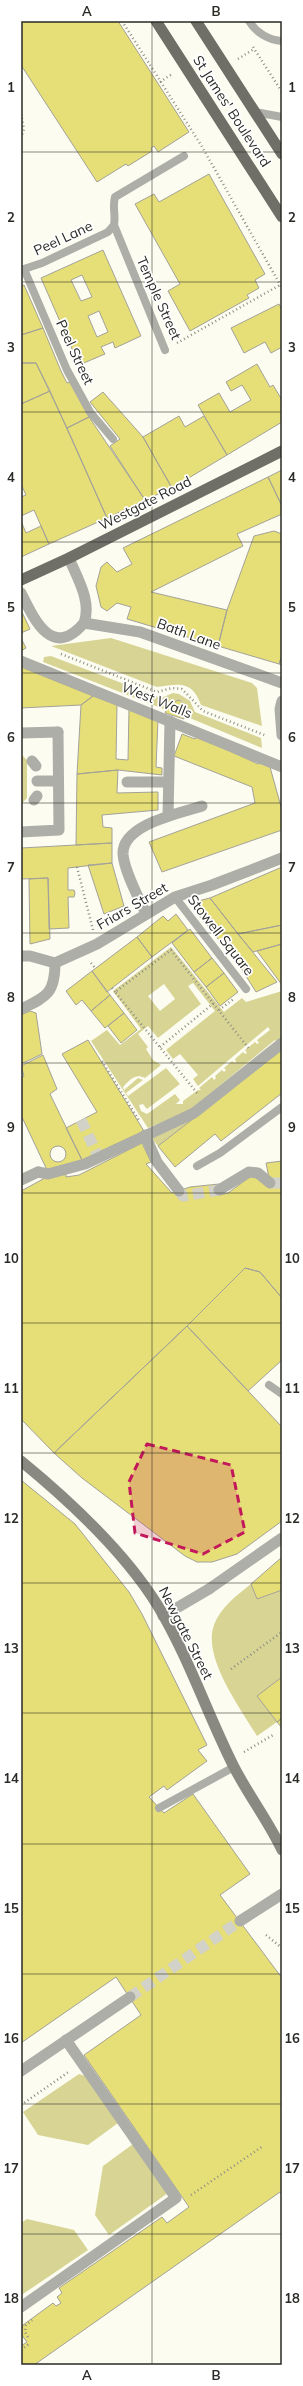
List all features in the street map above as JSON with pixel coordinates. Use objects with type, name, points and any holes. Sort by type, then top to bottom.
[{"type":"main road","name":"St James' Boulevard","points":[[156,21],[282,217]]},
{"type":"main road","name":"St James' Boulevard","points":[[196,21],[282,154]]},
{"type":"main road","name":"Westgate Road","points":[[21,580],[69,558],[282,451]]},
{"type":"main road","name":"Newgate Street","points":[[21,1461],[89,1524],[127,1564],[163,1616],[232,1763],[282,1850]]},
{"type":"street","points":[[21,593],[35,623],[45,632],[50,635],[58,636],[72,634],[84,623],[87,612],[87,602],[69,558]]},
{"type":"street","name":"Bath Lane","points":[[84,623],[140,632],[282,683]]},
{"type":"street","name":"West Walls","points":[[21,661],[282,767]]},
{"type":"street","points":[[278,737],[282,701]]},
{"type":"street","points":[[168,816],[170,721]]},
{"type":"street","points":[[21,733],[58,732],[59,830],[21,832]]},
{"type":"street","points":[[37,781],[58,781]]},
{"type":"street","points":[[127,782],[168,782]]},
{"type":"street","points":[[146,914],[124,860],[125,846],[137,830],[168,816],[202,806]]},
{"type":"street","name":"Friars Street","points":[[55,963],[97,944],[175,896],[212,885],[282,858]]},
{"type":"street","points":[[21,956],[30,956],[55,963],[53,986],[50,991],[21,1009]]},
{"type":"street","points":[[21,1180],[38,1172],[48,1174],[85,1164],[194,1113],[282,1043]]},
{"type":"street","points":[[147,1135],[157,1162],[179,1191]]},
{"type":"street","points":[[219,1190],[249,1172],[258,1173],[270,1183]]},
{"type":"street","points":[[163,1616],[209,1589],[282,1538]]},
{"type":"street","points":[[240,1921],[282,1894]]},
{"type":"street","points":[[21,2071],[130,1997]]},
{"type":"street","points":[[21,2307],[176,2198],[127,2132],[66,2040]]},
{"type":"lane","points":[[249,21],[253,27],[265,36],[282,41]]},
{"type":"lane","points":[[255,112],[282,116]]},
{"type":"lane","points":[[114,225],[116,215],[113,204],[115,197],[184,156]]},
{"type":"lane","name":"Peel Lane","points":[[22,269],[108,232],[114,225]]},
{"type":"lane","name":"Temple Street","points":[[114,225],[165,350]]},
{"type":"lane","name":"Peel Street","points":[[22,269],[67,370],[90,412],[113,439]]},
{"type":"lane","name":"Stowell Square","points":[[175,896],[246,989]]},
{"type":"lane","points":[[197,1166],[220,1153],[282,1107]]},
{"type":"lane","points":[[269,1385],[282,1394]]},
{"type":"lane","points":[[159,1808],[232,1763]]},
{"type":"path","points":[[122,21],[201,146],[282,288]]},
{"type":"path","points":[[251,43],[282,92]]},
{"type":"path","points":[[21,114],[24,129],[21,138]]},
{"type":"path","name":"Temple Street","points":[[165,350],[280,284]]},
{"type":"path","points":[[50,635],[46,648],[157,692],[172,688],[182,689],[203,711],[278,737]]},
{"type":"path","points":[[78,867],[97,944]]},
{"type":"path","points":[[115,992],[171,950],[259,1061]]},
{"type":"path","points":[[112,988],[206,1104]]},
{"type":"path","points":[[219,1010],[246,989]]},
{"type":"path","points":[[160,1047],[214,1003]]},
{"type":"path","points":[[102,1061],[147,1135]]},
{"type":"path","points":[[231,1670],[282,1632]]},
{"type":"path","points":[[232,1763],[273,1735]]},
{"type":"path","points":[[266,1935],[282,1948]]},
{"type":"path","points":[[21,2105],[81,2063]]},
{"type":"path","points":[[184,2200],[263,2146]]},
{"type":"path","points":[[26,2325],[25,2332],[28,2337]]},
{"type":"path","points":[[21,2350],[30,2344]]},
{"type":"highlighted area","points":[[147,1444],[231,1465],[245,1532],[203,1554],[135,1533],[129,1482]]},
{"type":"shaded area","points":[[111,638],[252,683],[257,688],[262,726],[201,705],[193,691],[184,686],[172,685],[157,687],[51,646]]},
{"type":"shaded area","points":[[51,656],[161,698],[173,693],[179,694],[190,701],[195,712],[261,738],[262,748],[185,716],[187,709],[181,701],[171,702],[166,710],[43,662],[44,657]]},
{"type":"shaded area","points":[[21,754],[27,760],[27,798],[21,804]]},
{"type":"shaded area","points":[[171,947],[224,1012],[242,998],[246,1002],[282,991],[282,1047],[275,1040],[189,1111],[148,1128],[91,1041],[107,1030],[120,1045],[141,1029],[113,991]],"holes":[[[193,983],[215,1011],[166,1050],[173,1059],[180,1054],[198,1075],[193,1079],[198,1086],[268,1027],[270,1030],[257,1040],[259,1043],[257,1044],[255,1042],[245,1050],[247,1053],[245,1054],[243,1052],[235,1059],[235,1063],[232,1061],[224,1068],[226,1070],[224,1072],[222,1070],[215,1076],[216,1078],[214,1080],[212,1077],[199,1088],[201,1090],[198,1090],[183,1101],[183,1104],[176,1104],[180,1100],[175,1094],[147,1114],[141,1111],[139,1105],[143,1104],[147,1109],[180,1084],[166,1068],[128,1096],[126,1093],[143,1080],[138,1078],[124,1090],[123,1087],[128,1082],[138,1076],[145,1078],[161,1065],[153,1060],[146,1049],[148,1047],[138,1034],[148,1026],[158,1038],[201,1004],[188,986]],[[164,984],[175,999],[160,1011],[148,996]]]},
{"type":"shaded area","points":[[199,1115],[158,1146],[151,1138]]},
{"type":"shaded area","points":[[251,1584],[257,1599],[282,1590],[282,1724],[277,1722],[257,1736],[233,1697],[218,1667],[213,1652],[212,1638],[214,1625],[220,1613],[230,1602]]},
{"type":"shaded area","points":[[79,2074],[85,2076],[118,2123],[88,2145],[38,2135],[23,2112]]},
{"type":"shaded area","points":[[133,2144],[168,2193],[109,2235],[95,2215],[103,2166]]},
{"type":"shaded area","points":[[27,2219],[74,2230],[88,2250],[23,2294],[21,2293],[21,2223]]},
{"type":"building","points":[[21,21],[118,21],[189,132],[158,152],[154,146],[151,148],[152,151],[128,166],[126,164],[97,182],[21,65]]},
{"type":"building","points":[[209,174],[265,274],[255,280],[259,288],[247,295],[249,298],[190,331],[168,291],[180,284],[135,204],[154,194],[159,202]]},
{"type":"building","points":[[103,250],[141,336],[115,348],[113,342],[101,347],[105,354],[79,365],[41,278]],"holes":[[[82,275],[92,297],[81,301],[71,280]],[[99,311],[108,332],[97,337],[88,316]]]},
{"type":"building","points":[[24,285],[43,328],[21,335],[21,286]]},
{"type":"building","points":[[279,304],[282,310],[282,347],[271,353],[265,342],[244,353],[231,328]]},
{"type":"building","points":[[43,328],[67,383],[70,382],[89,417],[67,428],[36,363],[21,363],[21,335]]},
{"type":"building","points":[[21,363],[36,363],[50,391],[21,404]]},
{"type":"building","points":[[257,364],[270,387],[273,385],[282,400],[282,422],[227,455],[198,405],[219,393],[230,412],[251,400],[242,385],[231,391],[226,382]]},
{"type":"building","points":[[50,391],[107,518],[49,544],[34,510],[21,516],[21,497],[26,495],[21,484],[21,404]]},
{"type":"building","points":[[103,392],[143,437],[172,488],[145,500],[110,446],[120,439],[90,402]]},
{"type":"building","points":[[179,416],[185,427],[204,416],[227,455],[172,488],[143,437]]},
{"type":"building","points":[[89,417],[145,500],[107,518],[67,428]]},
{"type":"building","points":[[282,470],[282,506],[268,477]]},
{"type":"building","points":[[268,477],[282,506],[282,514],[237,534],[243,546],[151,592],[227,610],[218,646],[127,619],[131,607],[117,603],[107,611],[101,607],[96,586],[101,567],[107,562],[117,572],[132,564],[123,548]]},
{"type":"building","points":[[21,521],[26,533],[41,526],[49,544],[21,557]]},
{"type":"building","points":[[274,531],[282,534],[282,655],[279,664],[218,646],[227,610],[254,536]]},
{"type":"building","points":[[21,610],[30,629],[21,633]]},
{"type":"building","points":[[21,638],[26,648],[21,651]]},
{"type":"building","points":[[282,655],[282,665],[279,664]]},
{"type":"building","points":[[21,667],[93,696],[81,705],[21,708]]},
{"type":"building","points":[[93,696],[117,705],[116,759],[128,760],[129,708],[158,720],[156,767],[162,768],[162,775],[118,770],[77,774],[81,705]]},
{"type":"building","points":[[179,700],[186,706],[184,719],[165,713],[169,704]]},
{"type":"building","points":[[182,734],[195,739],[197,736],[258,764],[263,762],[270,767],[282,810],[282,830],[162,872],[149,842],[255,803],[252,787],[174,756]]},
{"type":"building","points":[[118,770],[117,793],[158,792],[158,810],[102,815],[103,827],[112,828],[112,843],[76,845],[77,774]]},
{"type":"building","points":[[112,843],[112,863],[68,868],[68,890],[74,890],[75,893],[74,897],[68,897],[69,928],[49,929],[48,878],[21,879],[21,848]]},
{"type":"building","points":[[112,863],[124,906],[104,914],[88,865]]},
{"type":"building","points":[[282,867],[282,925],[238,934],[210,898]]},
{"type":"building","points":[[48,878],[50,939],[30,944],[29,879]]},
{"type":"building","points":[[210,898],[277,982],[256,992],[239,965],[194,909],[194,902]]},
{"type":"building","points":[[176,914],[188,930],[152,957],[137,937],[163,916],[168,921]]},
{"type":"building","points":[[282,925],[282,944],[253,952],[238,934]]},
{"type":"building","points":[[190,929],[212,958],[194,972],[172,943]]},
{"type":"building","points":[[137,937],[152,957],[107,992],[92,971]]},
{"type":"building","points":[[282,944],[282,985],[257,951]]},
{"type":"building","points":[[212,958],[224,973],[206,987],[194,972]]},
{"type":"building","points":[[92,971],[110,995],[91,1011],[82,1000],[76,1005],[66,991]]},
{"type":"building","points":[[224,973],[238,992],[220,1006],[206,987]]},
{"type":"building","points":[[110,995],[124,1013],[105,1028],[91,1011]]},
{"type":"building","points":[[30,1011],[36,1013],[42,1054],[21,1064],[21,1015]]},
{"type":"building","points":[[124,1013],[137,1030],[121,1043],[108,1026]]},
{"type":"building","points":[[88,1040],[144,1131],[82,1160],[66,1128],[97,1112],[62,1054]]},
{"type":"building","points":[[282,1050],[282,1093],[221,1141],[215,1134],[175,1167],[158,1146]]},
{"type":"building","points":[[43,1055],[57,1089],[50,1094],[82,1160],[47,1170],[21,1115],[21,1078],[24,1076],[21,1066]]},
{"type":"building","points":[[142,1143],[151,1162],[146,1164],[172,1193],[190,1187],[219,1184],[220,1195],[228,1193],[251,1176],[270,1183],[266,1163],[282,1161],[282,1298],[260,1272],[245,1268],[187,1326],[54,1453],[21,1419],[21,1191],[45,1178],[66,1174],[66,1177],[79,1175]]},
{"type":"building","points":[[58,1146],[64,1148],[66,1154],[64,1160],[58,1162],[52,1160],[50,1154],[52,1148]]},
{"type":"building","points":[[245,1268],[260,1272],[282,1298],[282,1360],[248,1391],[187,1326]]},
{"type":"building","points":[[187,1326],[282,1427],[282,1521],[237,1554],[212,1562],[197,1562],[185,1556],[82,1478],[54,1453]]},
{"type":"building","points":[[21,1480],[75,1524],[129,1592],[142,1614],[207,1745],[198,1750],[207,1761],[167,1790],[164,1786],[149,1797],[164,1813],[193,1794],[250,1874],[220,1895],[282,1978],[282,2365],[21,2365],[21,2346],[27,2342],[21,2334],[23,2325],[53,2303],[56,2306],[61,2303],[57,2297],[62,2293],[59,2288],[162,2217],[167,2223],[189,2207],[84,2055],[141,2015],[116,1977],[21,2043]]},
{"type":"building","points":[[282,1557],[282,1590],[257,1599],[251,1584]]},
{"type":"building","points":[[282,1677],[282,1718],[277,1722],[257,1696]]},
{"type":"building","points":[[282,1718],[282,1728],[277,1722]]},
{"type":"building","points":[[280,2192],[282,2195],[282,2365],[34,2365]]},
{"type":"tunnel","points":[[81,1120],[99,1158]]},
{"type":"tunnel","points":[[270,1183],[282,1183]]},
{"type":"tunnel","points":[[179,1191],[183,1196],[219,1190]]},
{"type":"tunnel","points":[[130,1997],[240,1921]]}]
